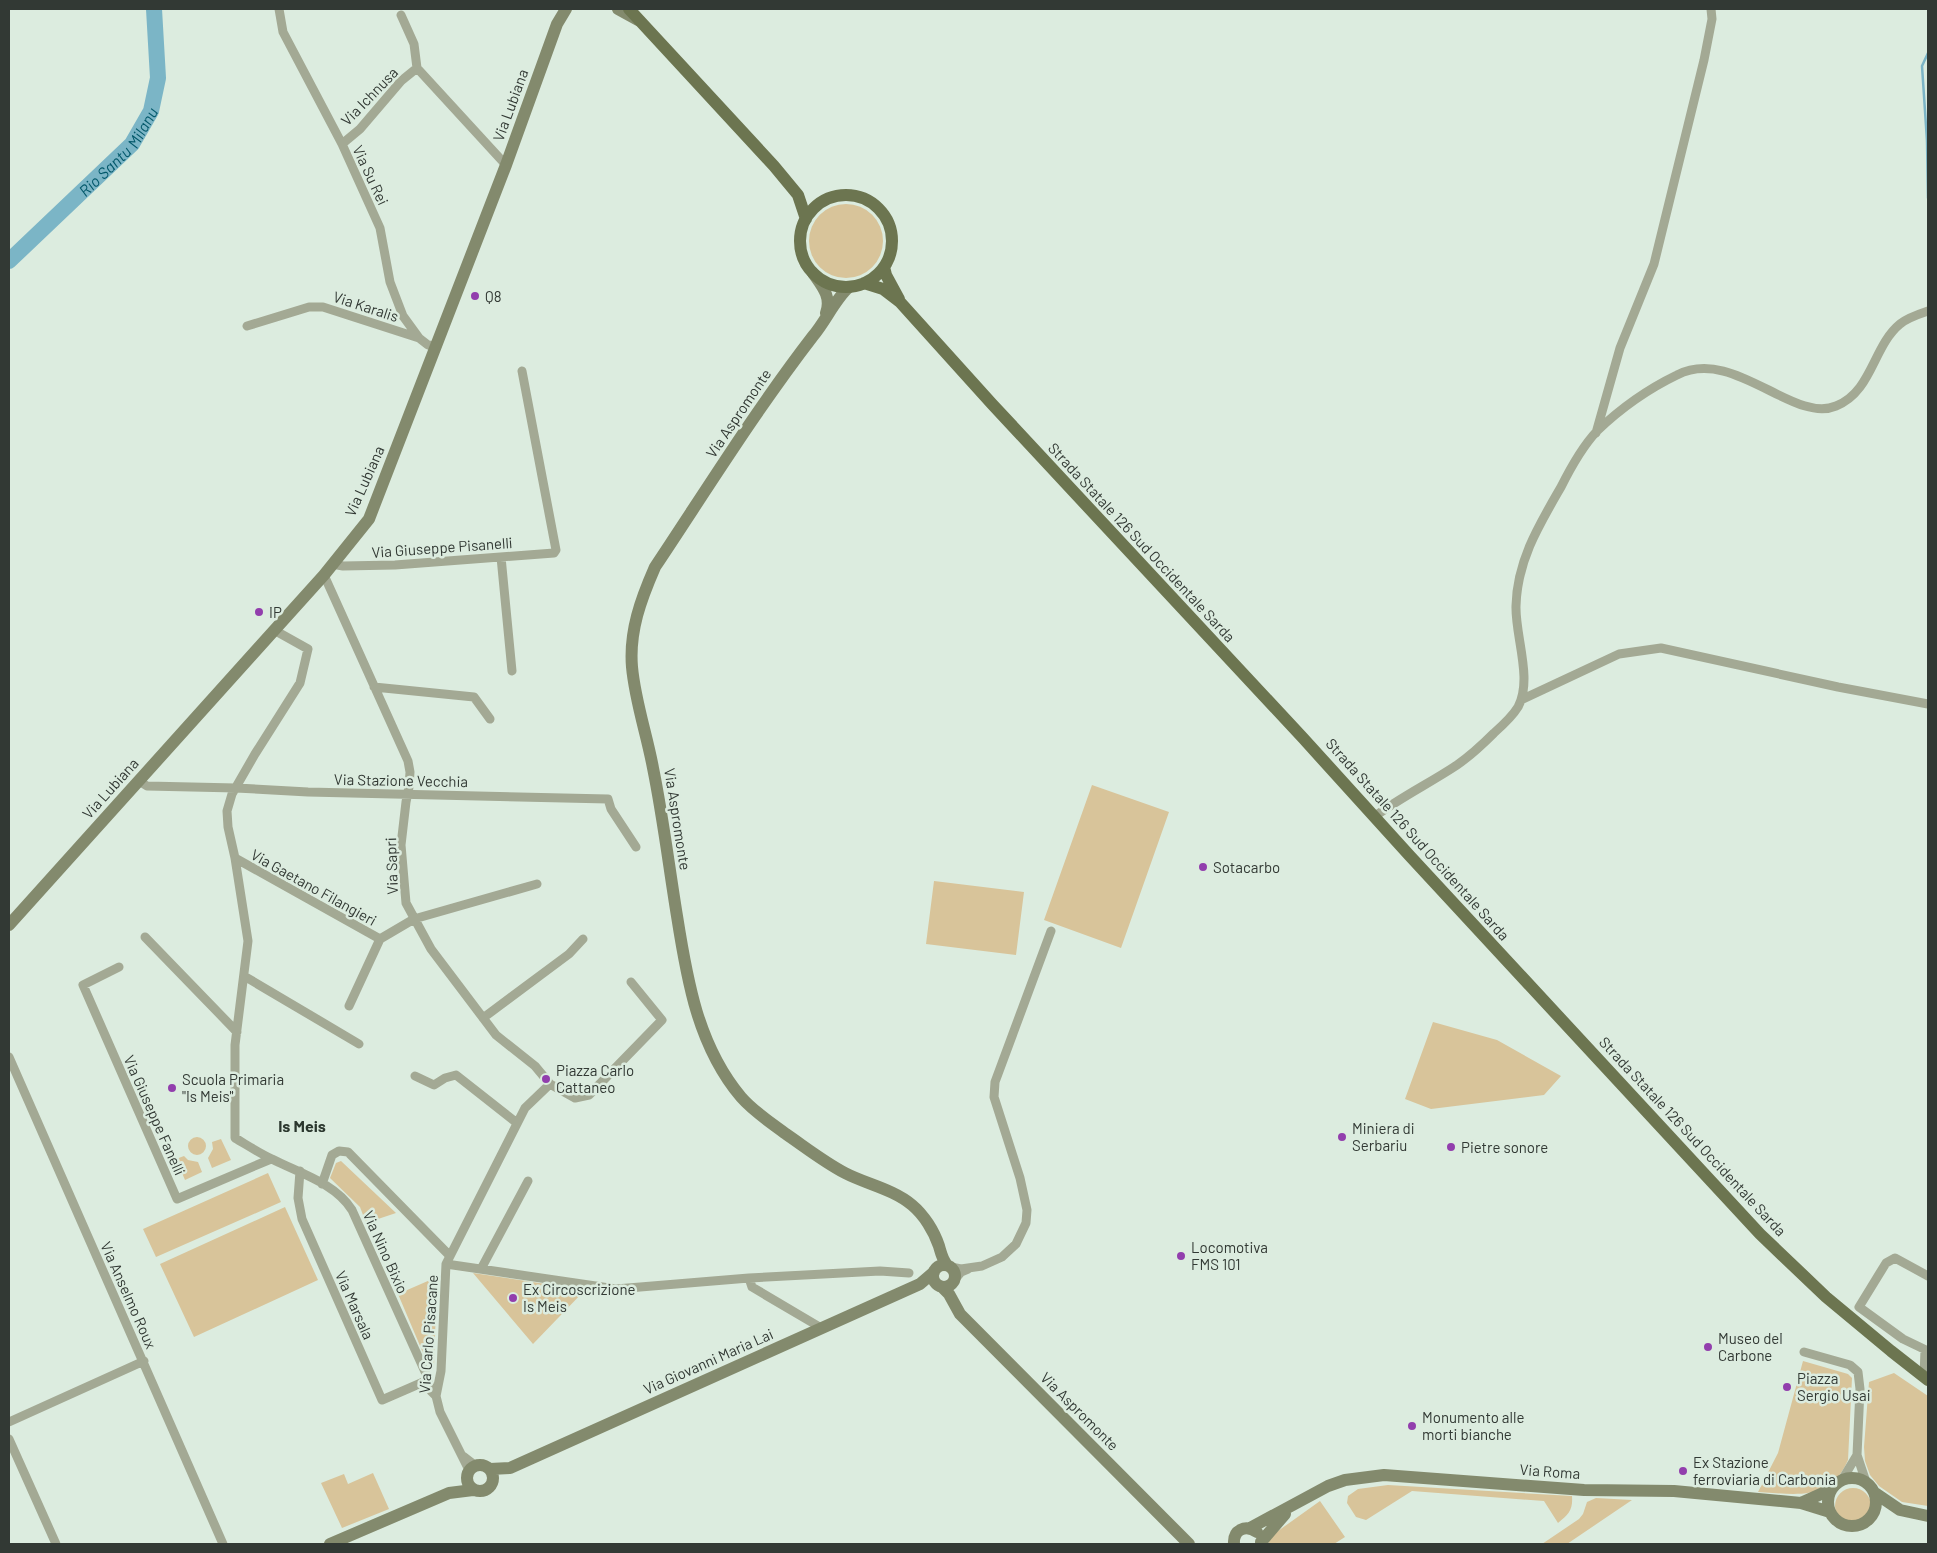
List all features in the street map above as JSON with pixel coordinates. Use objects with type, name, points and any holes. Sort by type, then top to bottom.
[{"type":"main road","name":"Via Lubiana","points":[[9,925],[324,575],[368,519],[506,164],[557,24],[566,9]]},
{"type":"main road","points":[[618,9],[642,22]]},
{"type":"main road","points":[[629,9],[781,174],[798,195],[806,219]]},
{"type":"main road","points":[[781,174],[799,190],[810,196],[826,200]]},
{"type":"main road","points":[[839,196],[853,196],[867,200],[878,208],[887,220],[891,233],[890,255],[884,268],[875,277],[864,283],[849,287],[829,284],[813,273],[804,261],[800,247],[801,233],[806,219],[814,208],[826,200],[839,196]]},
{"type":"main road","points":[[884,268],[900,302]]},
{"type":"main road","name":"Via Aspromonte","points":[[813,273],[828,298],[829,306],[820,328]]},
{"type":"main road","points":[[864,283],[882,289],[900,302]]},
{"type":"main road","name":"Via Aspromonte","points":[[849,287],[842,293],[820,328],[775,386],[655,567],[642,596],[635,624],[632,666],[638,704],[654,768],[687,978],[697,1013],[718,1064],[742,1098],[762,1116],[844,1173],[904,1198],[914,1207],[928,1223],[938,1246],[945,1278],[960,1314],[1189,1544]]},
{"type":"main road","name":"Strada Statale 126 Sud Occidentale Sarda","points":[[900,302],[992,404],[1760,1234],[1826,1297],[1890,1352],[1926,1378]]},
{"type":"main road","name":"Via Giovanni Maria Lai","points":[[493,1482],[510,1468],[920,1284],[945,1278]]},
{"type":"main road","points":[[330,1544],[452,1492],[482,1465],[490,1469],[493,1475],[493,1482],[487,1490],[480,1492],[471,1476]]},
{"type":"main road","name":"Via Giovanni Maria Lai","points":[[490,1469],[510,1468]]},
{"type":"main road","name":"Via Roma","points":[[1230,1542],[1241,1529],[1250,1528],[1344,1480],[1384,1475],[1584,1490],[1674,1491],[1801,1503],[1830,1512]]},
{"type":"main road","points":[[1875,1493],[1876,1508],[1871,1517],[1863,1524],[1846,1526],[1830,1512],[1828,1504],[1837,1485],[1854,1478],[1866,1482],[1875,1493],[1900,1510],[1928,1516]]},
{"type":"main road","name":"Via Roma","points":[[1801,1503],[1837,1485]]},
{"type":"main road","name":"Via Roma","points":[[1260,1543],[1277,1521],[1300,1501]]},
{"type":"main road","points":[[1871,1517],[1900,1510]]},
{"type":"main road","points":[[1250,1528],[1259,1535],[1260,1543]]},
{"type":"street","name":"Via Su Rei","points":[[278,9],[283,32],[342,144],[380,228],[390,282],[403,316],[419,338],[428,345],[436,346]]},
{"type":"street","points":[[1596,433],[1620,348],[1654,264],[1704,60],[1712,19],[1711,9]]},
{"type":"street","points":[[401,15],[414,44],[417,68],[506,164]]},
{"type":"street","name":"Via Ichnusa","points":[[342,144],[360,129],[401,81],[417,68]]},
{"type":"street","name":"Via Karalis","points":[[247,326],[309,307],[323,307],[419,338]]},
{"type":"street","points":[[1374,817],[1400,798],[1459,764],[1505,723],[1521,700],[1523,667],[1516,607],[1518,581],[1523,562],[1532,539],[1576,459],[1596,433],[1615,415],[1637,398],[1679,373],[1705,368],[1730,372],[1798,403],[1822,410],[1836,407],[1848,400],[1858,390],[1883,347],[1901,323],[1928,311]]},
{"type":"street","name":"Via Giuseppe Pisanelli","points":[[332,564],[343,566],[395,565],[554,553],[556,550],[522,371]]},
{"type":"street","points":[[501,557],[512,671]]},
{"type":"street","name":"Via Sapri","points":[[324,575],[408,761],[410,772],[402,845],[406,903],[431,949],[496,1035],[535,1066],[550,1084]]},
{"type":"street","points":[[237,1032],[248,941],[235,858],[228,827],[227,811],[236,788],[255,754],[300,684],[308,649],[274,630]]},
{"type":"street","points":[[1521,700],[1619,654],[1661,648],[1838,687],[1928,704]]},
{"type":"street","points":[[374,687],[474,697],[490,719]]},
{"type":"street","name":"Via Stazione Vecchia","points":[[139,781],[147,786],[608,799],[611,809],[636,846]]},
{"type":"street","name":"Via Gaetano Filangieri","points":[[235,858],[380,939]]},
{"type":"street","name":"Via Gaetano Filangieri","points":[[349,1006],[380,939],[414,919],[537,884]]},
{"type":"street","points":[[945,1278],[957,1269],[988,1264],[1002,1257],[1016,1244],[1026,1223],[1027,1210],[1020,1178],[994,1097],[995,1082],[1051,931]]},
{"type":"street","points":[[145,937],[237,1032]]},
{"type":"street","points":[[483,1018],[569,954],[583,939]]},
{"type":"street","name":"Via Giuseppe Fanelli","points":[[119,967],[83,985],[177,1199],[271,1159]]},
{"type":"street","points":[[244,976],[359,1044]]},
{"type":"street","points":[[550,1084],[575,1098],[589,1095],[662,1020],[642,998],[631,982]]},
{"type":"street","name":"Via Nino Bixio","points":[[237,1032],[235,1045],[235,1138],[271,1159],[300,1172],[338,1193],[346,1201],[352,1210],[427,1377],[431,1391],[436,1396]]},
{"type":"street","name":"Via Anselmo Roux","points":[[9,1057],[223,1544]]},
{"type":"street","points":[[415,1076],[434,1085],[445,1078],[456,1075],[517,1123]]},
{"type":"street","name":"Via Carlo Pisacane","points":[[471,1476],[440,1412],[436,1396],[441,1372],[448,1260],[525,1108],[550,1084]]},
{"type":"street","points":[[322,1184],[332,1155],[339,1151],[348,1152],[448,1260],[481,1269],[616,1289],[749,1278],[880,1271],[908,1273]]},
{"type":"street","name":"Via Marsala","points":[[300,1172],[298,1198],[302,1219],[382,1400],[427,1377]]},
{"type":"street","points":[[481,1269],[528,1181]]},
{"type":"street","points":[[1926,1378],[1927,1350],[1903,1338],[1859,1307],[1886,1262],[1890,1260],[1895,1258],[1928,1276]]},
{"type":"street","points":[[749,1278],[752,1287],[818,1326],[819,1329]]},
{"type":"street","points":[[1804,1352],[1850,1365],[1858,1372],[1860,1389],[1857,1455],[1866,1482]]},
{"type":"street","points":[[9,1422],[144,1361]]},
{"type":"street","points":[[427,1377],[441,1372]]},
{"type":"street","points":[[9,1439],[56,1544]]},
{"type":"street","points":[[1837,1485],[1857,1455]]},
{"type":"shaded area","points":[[846,204],[867,210],[877,220],[883,241],[877,262],[867,272],[846,278],[825,272],[815,262],[809,241],[815,220],[825,210]]},
{"type":"shaded area","points":[[1092,785],[1169,812],[1121,948],[1044,920]]},
{"type":"shaded area","points":[[934,881],[1024,892],[1016,955],[926,944]]},
{"type":"shaded area","points":[[1433,1022],[1497,1040],[1561,1076],[1544,1095],[1431,1109],[1405,1099]]},
{"type":"shaded area","points":[[197,1137],[203,1140],[206,1146],[203,1152],[197,1155],[191,1152],[188,1146],[191,1140]]},
{"type":"shaded area","points":[[221,1139],[231,1160],[212,1168],[208,1158],[213,1149],[212,1142]]},
{"type":"shaded area","points":[[184,1156],[188,1160],[198,1162],[202,1172],[185,1180],[176,1159]]},
{"type":"shaded area","points":[[341,1161],[396,1213],[366,1223],[360,1207],[330,1178],[336,1163]]},
{"type":"shaded area","points":[[268,1173],[281,1202],[156,1257],[143,1229]]},
{"type":"shaded area","points":[[285,1207],[318,1280],[194,1337],[160,1264]]},
{"type":"shaded area","points":[[473,1273],[585,1290],[533,1344]]},
{"type":"shaded area","points":[[437,1277],[434,1366],[429,1367],[398,1294]]},
{"type":"shaded area","points":[[1803,1361],[1848,1374],[1852,1378],[1848,1460],[1841,1474],[1822,1489],[1798,1494],[1758,1492],[1778,1453]]},
{"type":"shaded area","points":[[1894,1373],[1928,1396],[1928,1506],[1902,1502],[1879,1486],[1870,1475],[1865,1461],[1864,1447],[1869,1382]]},
{"type":"shaded area","points":[[373,1473],[389,1509],[342,1528],[321,1483],[344,1474],[348,1484]]},
{"type":"shaded area","points":[[1388,1485],[1572,1496],[1572,1505],[1568,1514],[1558,1523],[1544,1501],[1412,1491],[1366,1520],[1356,1517],[1347,1503],[1348,1496],[1358,1489]]},
{"type":"shaded area","points":[[1853,1488],[1866,1493],[1871,1506],[1866,1519],[1853,1524],[1840,1519],[1835,1506],[1840,1493]]},
{"type":"shaded area","points":[[1596,1498],[1632,1500],[1567,1544],[1542,1544],[1579,1519],[1587,1502]]},
{"type":"shaded area","points":[[1320,1501],[1345,1537],[1334,1544],[1268,1544],[1271,1536]]},
{"type":"waterway","name":"Rio Santu Milanu","points":[[9,261],[132,144],[151,111],[158,78],[154,9]]},
{"type":"waterway","points":[[1928,53],[1922,66],[1927,141],[1928,198]]},
{"type":"place","name":"Q8","points":[[475,296]]},
{"type":"place","name":"IP","points":[[259,612]]},
{"type":"place","name":"Sotacarbo","points":[[1203,867]]},
{"type":"place","name":"Piazza Carlo Cattaneo","points":[[546,1079]]},
{"type":"place","name":"Scuola Primaria \"Is Meis\"","points":[[172,1088]]},
{"type":"place","name":"Miniera di Serbariu","points":[[1342,1137]]},
{"type":"place","name":"Pietre sonore","points":[[1451,1147]]},
{"type":"place","name":"Locomotiva FMS 101","points":[[1181,1256]]},
{"type":"place","name":"Ex Circoscrizione Is Meis","points":[[513,1298]]},
{"type":"place","name":"Museo del Carbone","points":[[1708,1347]]},
{"type":"place","name":"Piazza Sergio Usai","points":[[1787,1387]]},
{"type":"place","name":"Monumento alle morti bianche","points":[[1412,1426]]},
{"type":"place","name":"Ex Stazione ferroviaria di Carbonia","points":[[1683,1471]]},
{"type":"district","name":"Is Meis","points":[[302,1125]]}]
